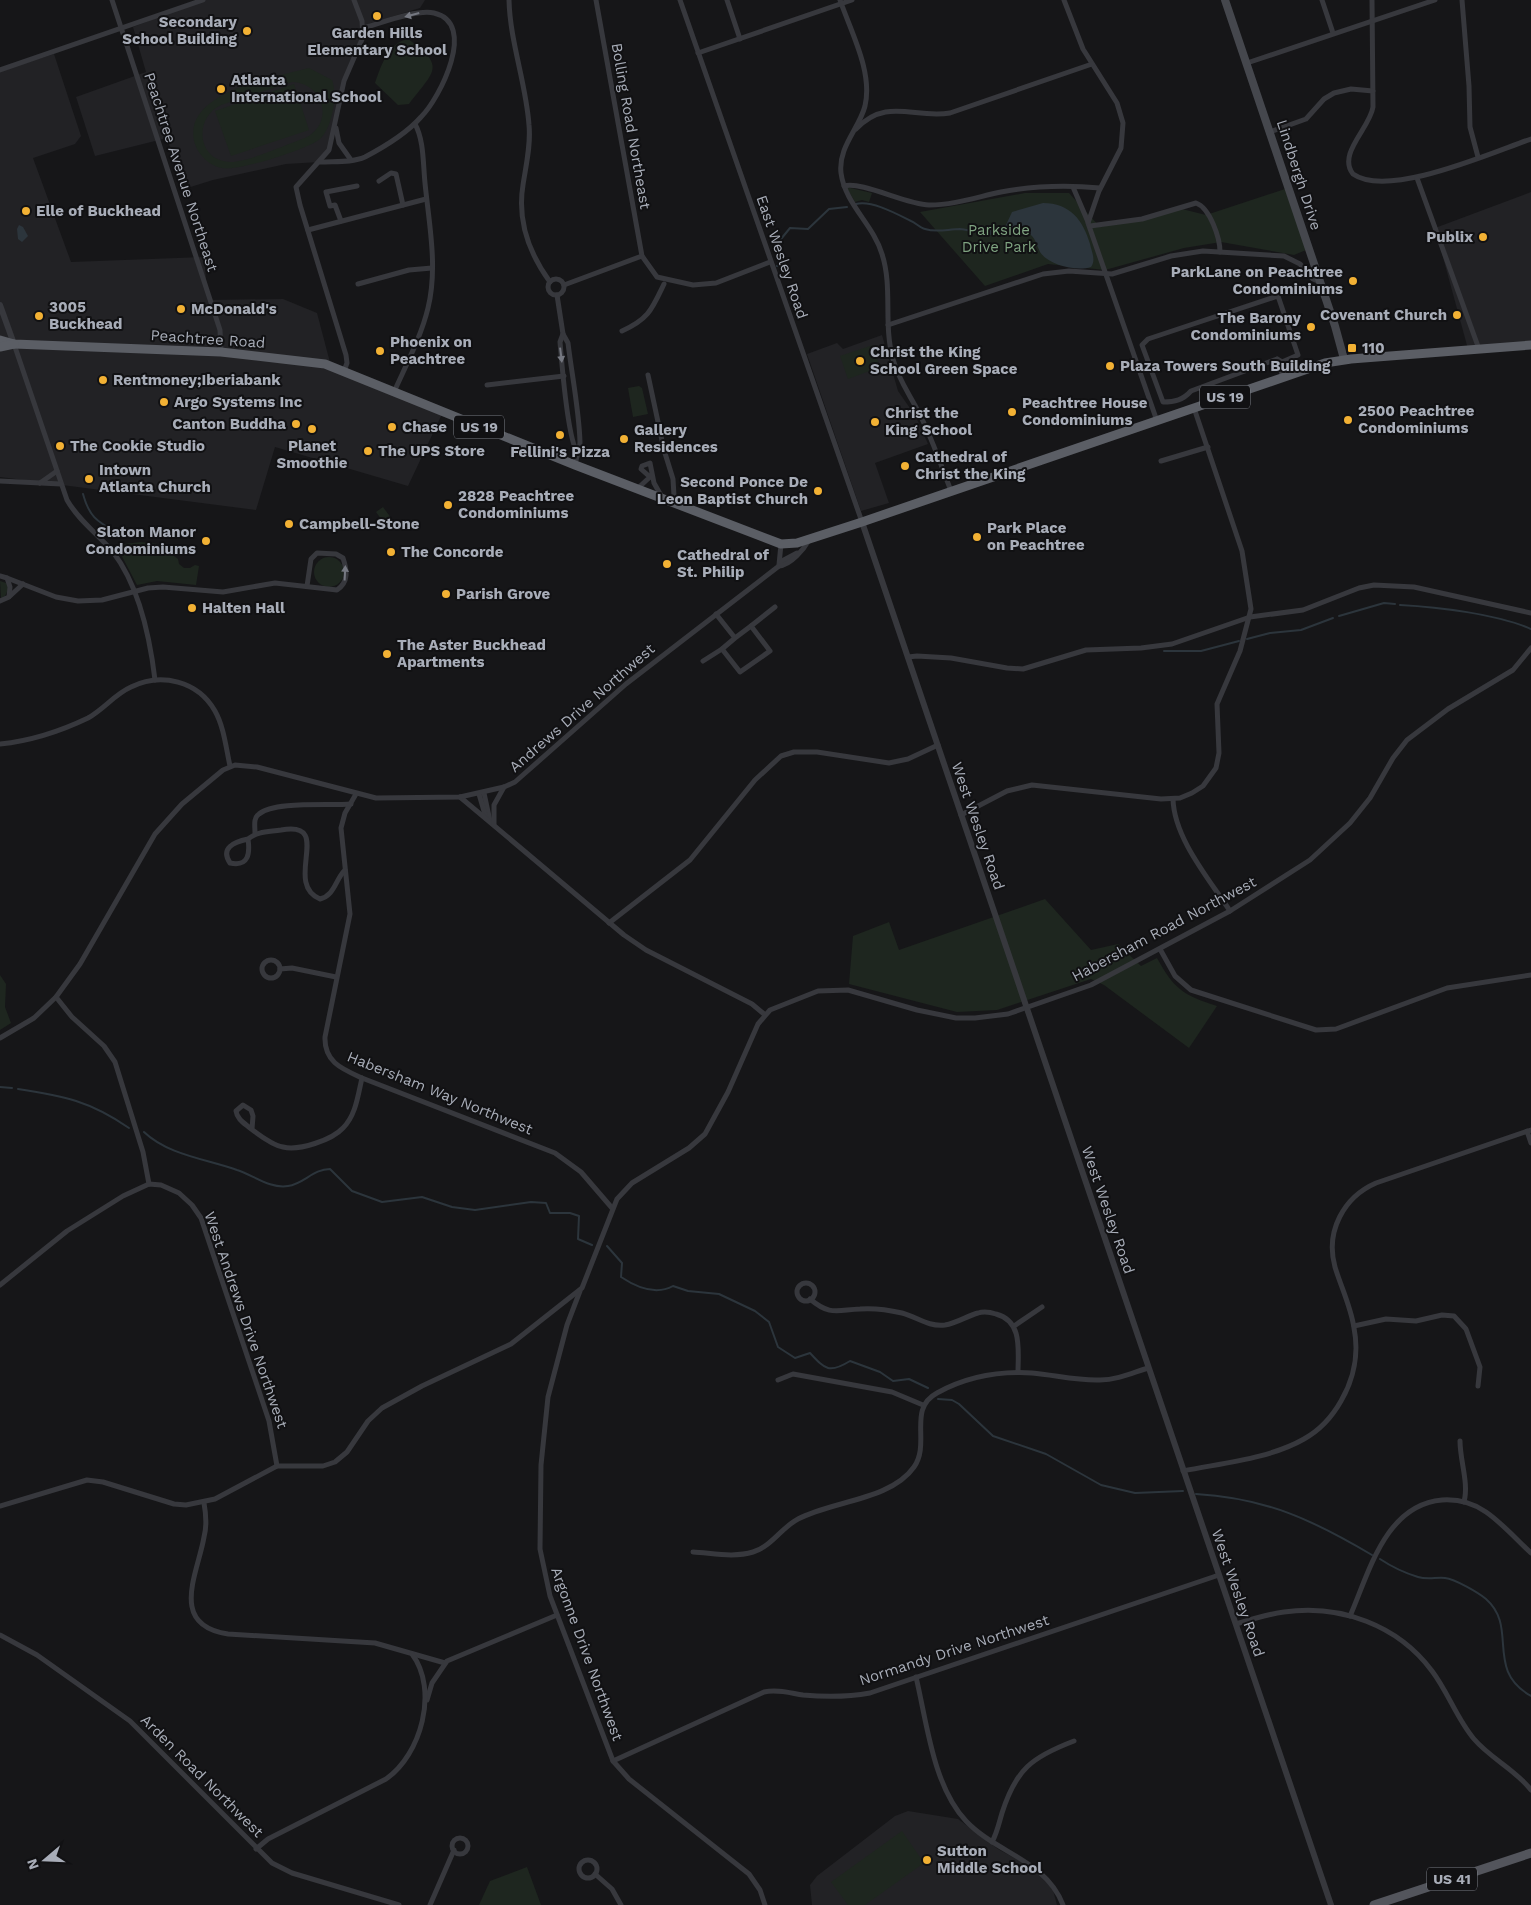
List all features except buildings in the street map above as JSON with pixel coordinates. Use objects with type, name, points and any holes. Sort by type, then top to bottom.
[{"type":"highway","name":"US 19","points":[[0,340],[14,344]]},
{"type":"highway","name":"Peachtree Road","points":[[14,344],[221,352],[312,361],[344,371],[394,392]]},
{"type":"highway","name":"US 19","points":[[0,347],[14,344]]},
{"type":"highway","name":"US 19","points":[[394,392],[529,447],[781,544],[809,540],[1283,377],[1344,359],[1531,345]]},
{"type":"main road","name":"Lindbergh Drive","points":[[1225,0],[1344,359]]},
{"type":"main road","name":"US 41","points":[[1374,1905],[1531,1853]]},
{"type":"street","name":"Peachtree Avenue Northeast","points":[[112,0],[220,330],[221,352]]},
{"type":"street","points":[[0,70],[203,0]]},
{"type":"street","points":[[344,371],[347,363],[346,355],[296,187],[329,150],[344,80],[358,51],[363,28],[354,0]]},
{"type":"street","points":[[509,0],[529,125],[529,154],[522,195],[522,218],[528,242],[540,267],[550,282],[549,289],[556,295],[563,334],[568,343],[580,446],[576,452],[575,465]]},
{"type":"street","name":"Bolling Road Northeast","points":[[596,0],[642,256]]},
{"type":"street","name":"East Wesley Road","points":[[680,0],[862,522]]},
{"type":"street","points":[[727,0],[740,39]]},
{"type":"street","points":[[698,53],[841,2],[852,0]]},
{"type":"street","points":[[1064,0],[1075,32],[1092,64],[1117,103],[1123,124],[1121,148],[1100,188],[1089,225]]},
{"type":"street","points":[[1322,0],[1333,33]]},
{"type":"street","points":[[1372,0],[1372,114],[1349,157],[1350,170],[1357,177],[1370,180],[1416,178],[1531,139]]},
{"type":"street","points":[[1247,63],[1435,0]]},
{"type":"street","points":[[1462,0],[1469,86],[1470,127],[1478,157]]},
{"type":"street","points":[[841,2],[867,84],[864,108],[842,158],[844,186],[850,199],[872,229],[882,252],[887,281],[890,348],[896,369],[930,434],[951,491]]},
{"type":"street","points":[[319,162],[351,160],[366,156],[414,124],[427,111],[447,75],[454,42],[452,30],[441,15],[427,12],[363,28]]},
{"type":"street","points":[[853,132],[868,119],[882,112],[898,110],[931,115],[950,113],[1092,64]]},
{"type":"street","points":[[1270,132],[1306,118],[1334,93],[1351,89],[1373,91]]},
{"type":"street","points":[[336,123],[338,143],[351,160]]},
{"type":"street","points":[[394,392],[423,327],[429,307],[432,268],[420,136],[414,124]]},
{"type":"street","points":[[380,181],[391,173],[396,174],[403,206]]},
{"type":"street","points":[[1416,178],[1479,350]]},
{"type":"street","points":[[844,186],[852,185],[900,200],[928,205],[957,202],[1018,189],[1100,188]]},
{"type":"street","points":[[341,221],[337,207],[335,205],[330,206],[326,192],[358,186]]},
{"type":"street","points":[[1073,187],[1107,274],[1157,421]]},
{"type":"street","points":[[308,230],[426,199]]},
{"type":"street","points":[[1089,225],[1142,219],[1196,203],[1206,211],[1219,244],[1220,252]]},
{"type":"street","points":[[888,325],[1043,274],[1069,271],[1116,274],[1182,253],[1203,251],[1284,256],[1300,264],[1313,279],[1320,282]]},
{"type":"street","points":[[564,285],[642,256],[657,277],[693,285],[716,283],[770,262]]},
{"type":"street","points":[[358,284],[409,270],[432,268]]},
{"type":"street","points":[[550,282],[558,279],[564,285]]},
{"type":"street","points":[[622,331],[640,323],[649,314],[664,284]]},
{"type":"street","points":[[556,295],[562,292],[564,285]]},
{"type":"street","points":[[1278,296],[1298,354],[1282,362],[1277,360],[1191,391],[1180,400],[1163,402],[1145,352],[1142,345],[1148,339],[1278,296]]},
{"type":"street","points":[[0,305],[61,484],[72,509],[116,557],[133,592],[148,636],[154,680]]},
{"type":"street","points":[[563,334],[560,342],[566,397],[573,446],[576,452]]},
{"type":"street","points":[[1134,355],[1145,352]]},
{"type":"street","points":[[1277,360],[1283,377]]},
{"type":"street","points":[[1138,366],[1149,364]]},
{"type":"street","points":[[637,489],[650,476],[643,472],[642,466],[650,463],[654,483],[667,501],[674,496],[673,479],[664,450],[648,375]]},
{"type":"street","points":[[487,385],[564,376]]},
{"type":"street","points":[[566,397],[574,396]]},
{"type":"street","points":[[961,815],[1007,791],[1032,785],[1173,799],[1186,796],[1198,790],[1216,768],[1219,753],[1217,704],[1240,651],[1250,617],[1249,587],[1242,551],[1194,408]]},
{"type":"street","points":[[570,425],[578,424]]},
{"type":"street","points":[[1161,461],[1208,447]]},
{"type":"street","points":[[40,483],[57,471]]},
{"type":"street","points":[[0,481],[61,484]]},
{"type":"street","name":"West Wesley Road","points":[[862,522],[1330,1905]]},
{"type":"street","name":"Andrews Drive Northwest","points":[[230,766],[239,764],[258,767],[356,794],[401,799],[460,797],[504,787],[515,782],[626,684],[805,548],[809,540]]},
{"type":"street","points":[[779,566],[781,544]]},
{"type":"street","points":[[0,576],[56,596],[78,601],[102,600],[163,587],[223,592],[275,583],[337,590],[342,587],[347,577],[343,558],[336,554],[317,553],[311,558],[307,586]]},
{"type":"street","points":[[7,578],[10,587],[9,597]]},
{"type":"street","points":[[0,601],[9,597],[24,584]]},
{"type":"street","points":[[908,657],[951,658],[1023,669],[1086,650],[1141,648],[1170,644],[1250,617],[1303,610],[1359,588],[1390,584],[1414,587],[1531,613]]},
{"type":"street","points":[[703,661],[722,649],[775,607]]},
{"type":"street","points":[[716,614],[735,638]]},
{"type":"street","points":[[722,649],[740,672],[770,651],[751,626]]},
{"type":"street","name":"Habersham Road Northwest","points":[[764,1014],[775,1006],[803,995],[834,989],[859,991],[917,1010],[956,1018],[993,1017],[1026,1008],[1091,985],[1263,892],[1325,848],[1350,823],[1370,798],[1393,758],[1407,740],[1448,709],[1513,670],[1531,648]]},
{"type":"street","points":[[0,744],[27,740],[78,722],[99,711],[130,688],[154,680],[169,680],[184,684],[208,701],[220,722],[230,766],[182,804],[155,834],[80,964],[56,997],[34,1018],[0,1038]]},
{"type":"street","points":[[609,923],[690,860],[755,780],[781,756],[794,752],[817,752],[890,763],[908,759],[938,745]]},
{"type":"street","points":[[490,822],[494,805],[504,787]]},
{"type":"street","points":[[482,793],[490,822]]},
{"type":"street","name":"Habersham Way Northwest","points":[[356,794],[341,828],[350,914],[324,1037],[325,1048],[336,1065],[362,1078],[555,1153],[581,1172],[612,1208]]},
{"type":"street","points":[[0,1506],[87,1480],[103,1482],[174,1504],[204,1502],[225,1495],[277,1466],[323,1466],[335,1462],[347,1452],[368,1421],[382,1408],[422,1386],[512,1344],[582,1288],[612,1208],[623,1190],[689,1148],[705,1134],[728,1092],[764,1014],[752,1004],[646,950],[609,923],[460,797]]},
{"type":"street","points":[[1173,799],[1175,817],[1181,835],[1230,911]]},
{"type":"street","points":[[256,832],[255,819],[258,814],[272,808],[351,804]]},
{"type":"street","points":[[248,839],[248,857],[244,863],[230,863],[226,857],[226,850],[230,845],[248,839],[256,832],[288,828],[298,829],[304,835],[309,848],[304,878],[307,889],[320,899],[329,894],[345,870]]},
{"type":"street","points":[[1160,949],[1175,976],[1191,990],[1316,1030],[1336,1028],[1447,988],[1531,975]]},
{"type":"street","points":[[280,969],[292,968],[336,978]]},
{"type":"street","points":[[0,1285],[67,1231],[123,1196],[149,1184],[143,1152],[115,1062],[104,1046],[72,1017],[56,997]]},
{"type":"street","points":[[252,1129],[252,1110],[248,1106],[239,1107],[237,1116],[252,1129],[286,1148],[329,1139],[342,1130],[351,1117],[362,1078]]},
{"type":"street","points":[[1183,1471],[1279,1450],[1302,1440],[1318,1429],[1338,1406],[1350,1381],[1356,1354],[1354,1326],[1335,1267],[1332,1250],[1336,1224],[1350,1201],[1362,1190],[1376,1182],[1529,1131],[1531,1143]]},
{"type":"street","name":"West Andrews Drive Northwest","points":[[149,1184],[160,1184],[179,1193],[192,1205],[201,1218],[269,1421],[277,1466]]},
{"type":"street","name":"Argonne Drive Northwest","points":[[582,1288],[567,1325],[552,1380],[546,1414],[541,1465],[540,1549],[546,1581],[613,1760],[629,1779],[749,1874],[760,1890],[764,1905]]},
{"type":"street","points":[[810,1299],[819,1307],[830,1311],[873,1309],[902,1313],[923,1323],[937,1325],[952,1324],[977,1313],[990,1312],[1005,1317],[1014,1326],[1018,1338],[1018,1372]]},
{"type":"street","points":[[1014,1326],[1042,1308]]},
{"type":"street","points":[[1354,1326],[1386,1319],[1416,1321],[1442,1315],[1454,1316],[1461,1321],[1466,1329],[1480,1367],[1478,1386]]},
{"type":"street","points":[[693,1552],[737,1555],[755,1552],[770,1544],[799,1518],[898,1483],[913,1468],[919,1457],[922,1440],[920,1416],[923,1405],[936,1393],[966,1381],[992,1374],[1018,1372],[1100,1380],[1120,1377],[1148,1368]]},
{"type":"street","points":[[778,1380],[793,1374],[892,1392],[923,1405]]},
{"type":"street","points":[[1460,1441],[1461,1463],[1466,1488],[1464,1502]]},
{"type":"street","points":[[1350,1616],[1381,1545],[1400,1519],[1413,1509],[1430,1502],[1446,1500],[1464,1502],[1479,1508],[1492,1516],[1531,1553]]},
{"type":"street","points":[[204,1502],[205,1536],[190,1594],[195,1612],[207,1626],[228,1634],[375,1643],[445,1663]]},
{"type":"street","name":"Normandy Drive Northwest","points":[[613,1760],[764,1692],[776,1690],[814,1696],[855,1695],[916,1677],[1219,1575]]},
{"type":"street","points":[[1236,1624],[1271,1614],[1297,1610],[1327,1610],[1350,1616],[1389,1631],[1409,1646],[1432,1670],[1474,1739],[1520,1777],[1531,1790]]},
{"type":"street","points":[[256,1849],[268,1839],[393,1774],[414,1743],[432,1683],[445,1663],[558,1615]]},
{"type":"street","name":"Arden Road Northwest","points":[[0,1635],[37,1655],[130,1721],[272,1863],[292,1873],[399,1905]]},
{"type":"street","points":[[412,1654],[419,1665],[425,1707]]},
{"type":"street","points":[[916,1677],[935,1756],[946,1791],[966,1820],[992,1842],[1038,1869],[1056,1891],[1063,1905]]},
{"type":"street","points":[[992,1842],[1010,1790],[1020,1772],[1042,1754],[1074,1741]]},
{"type":"street","points":[[430,1905],[454,1850]]},
{"type":"street","points":[[594,1874],[612,1889],[621,1905]]},
{"type":"shaded area","name":"Atlanta International School","points":[[203,0],[354,0],[362,21],[363,37],[344,81],[329,150],[319,162],[286,164],[213,180],[184,189],[167,138],[95,156],[76,97],[146,72],[133,27]]},
{"type":"shaded area","name":"Garden Hills Elementary School","points":[[356,0],[425,0],[420,8],[365,25]]},
{"type":"shaded area","points":[[54,54],[81,136],[75,144],[33,158],[71,262],[204,257],[208,300],[283,299],[317,313],[332,370],[442,414],[408,486],[275,447],[256,510],[0,477],[0,67],[1,71]]},
{"type":"shaded area","points":[[1531,192],[1531,345],[1468,349],[1435,228]]},
{"type":"shaded area","points":[[1043,203],[1061,206],[1074,214],[1079,220],[1084,227],[1093,253],[1091,267],[1071,268],[1049,261],[1040,252],[1034,239],[1028,233],[1015,232],[990,235],[987,231],[991,228],[1006,225],[1012,212]]},
{"type":"shaded area","points":[[19,225],[23,227],[28,236],[22,242],[18,239],[17,229]]},
{"type":"shaded area","name":"Christ the King School","points":[[882,335],[898,391],[916,417],[928,444],[875,463],[889,503],[861,511],[807,354],[837,343],[843,349]]},
{"type":"shaded area","name":"Sutton Middle School","points":[[908,1811],[958,1819],[998,1849],[1036,1870],[1053,1890],[1057,1905],[812,1905],[810,1885],[817,1876],[895,1816]]},
{"type":"green space","points":[[408,39],[428,56],[432,63],[432,70],[425,84],[409,104],[398,105],[375,83],[390,50],[401,41]]},
{"type":"green space","points":[[309,68],[332,80],[334,86],[331,119],[320,139],[288,154],[242,167],[218,167],[209,163],[202,156],[195,144],[194,126],[201,111],[215,99],[254,82]],"holes":[[[292,82],[303,84],[312,89],[318,96],[323,114],[320,123],[305,138],[258,156],[239,161],[220,160],[211,155],[203,138],[203,129],[206,119],[212,111],[221,105]]]},
{"type":"green space","points":[[294,84],[309,130],[231,156],[215,111]]},
{"type":"green space","points":[[846,187],[872,193],[869,202],[862,200],[855,202]]},
{"type":"green space","name":"Parkside Drive Park","points":[[1285,189],[1306,250],[1294,255],[1221,242],[1184,248],[1105,270],[1048,264],[985,286],[920,212],[1025,193],[1069,193],[1100,227],[1182,209],[1206,215]]},
{"type":"green space","name":"Christ the King School Green Space","points":[[873,345],[880,367],[848,379],[840,356]]},
{"type":"green space","points":[[639,386],[642,388],[648,414],[633,417],[628,388]]},
{"type":"green space","points":[[383,507],[394,522],[387,527],[376,512]]},
{"type":"green space","points":[[141,542],[158,544],[178,559],[179,564],[184,568],[190,568],[195,565],[199,566],[196,585],[157,581],[137,585],[116,545]]},
{"type":"green space","points":[[329,557],[340,561],[344,572],[340,583],[329,587],[318,583],[314,572],[318,561]]},
{"type":"green space","points":[[0,581],[6,583],[9,588],[5,596],[1,598]]},
{"type":"green space","points":[[1045,899],[1091,950],[1118,944],[1141,966],[1157,958],[1174,984],[1181,990],[1217,1006],[1189,1048],[1104,985],[1091,979],[997,1010],[957,1012],[849,984],[853,936],[889,922],[899,950]]},
{"type":"green space","points":[[0,975],[6,984],[5,1007],[11,1023],[0,1030]]},
{"type":"green space","points":[[902,1831],[924,1863],[865,1905],[848,1905],[831,1882]]},
{"type":"green space","points":[[527,1867],[541,1905],[479,1905],[490,1881]]},
{"type":"waterway","points":[[856,204],[862,203],[884,208],[921,228],[929,230],[960,229],[977,232],[987,231]]},
{"type":"waterway","points":[[777,266],[779,265],[775,242],[781,239],[790,228],[808,229],[829,209],[847,207]]},
{"type":"waterway","points":[[83,494],[88,508],[94,517],[103,525],[116,532]]},
{"type":"waterway","points":[[1339,616],[1384,603],[1395,604]]},
{"type":"waterway","points":[[1400,605],[1432,607],[1485,615],[1531,629]]},
{"type":"waterway","points":[[1247,639],[1270,633],[1301,630],[1333,618]]},
{"type":"waterway","points":[[1164,651],[1201,651],[1239,641]]},
{"type":"waterway","points":[[0,1087],[12,1088]]},
{"type":"waterway","points":[[18,1089],[76,1101],[102,1112],[129,1128]]},
{"type":"waterway","points":[[144,1132],[164,1146],[188,1156],[237,1170],[275,1185],[294,1185],[319,1171],[330,1169],[352,1191],[382,1202],[422,1197],[452,1207],[475,1210],[531,1202],[546,1203],[550,1213],[570,1213],[579,1216],[578,1239],[592,1245]]},
{"type":"waterway","points":[[607,1246],[622,1263],[621,1277],[639,1287],[659,1290],[673,1286],[688,1291],[719,1294],[755,1311],[769,1322],[778,1347],[795,1358],[810,1353],[828,1368],[837,1367],[850,1361],[880,1372],[893,1381],[909,1379],[928,1388]]},
{"type":"waterway","points":[[938,1399],[952,1400],[959,1404],[993,1436],[1046,1454],[1101,1485],[1135,1493],[1183,1491]]},
{"type":"waterway","points":[[1196,1494],[1245,1500],[1288,1513],[1309,1521],[1372,1555]]},
{"type":"waterway","points":[[1380,1559],[1399,1570],[1418,1577],[1445,1578],[1455,1581],[1486,1599],[1495,1610],[1500,1623],[1505,1661],[1509,1674],[1517,1685],[1531,1696]]},
{"type":"place","name":"Garden Hills Elementary School","points":[[377,16]]},
{"type":"place","name":"Secondary School Building","points":[[247,31]]},
{"type":"place","name":"Atlanta International School","points":[[221,89]]},
{"type":"place","name":"Elle of Buckhead","points":[[26,211]]},
{"type":"place","name":"Publix","points":[[1483,237]]},
{"type":"place","name":"ParkLane on Peachtree Condominiums","points":[[1353,281]]},
{"type":"place","name":"McDonald's","points":[[181,309]]},
{"type":"place","name":"Covenant Church","points":[[1457,315]]},
{"type":"place","name":"3005 Buckhead","points":[[39,316]]},
{"type":"place","name":"The Barony Condominiums","points":[[1311,327]]},
{"type":"place","name":"110","points":[[1352,348]]},
{"type":"place","name":"Phoenix on Peachtree","points":[[380,351]]},
{"type":"place","name":"Christ the King School Green Space","points":[[860,361]]},
{"type":"place","name":"Plaza Towers South Building","points":[[1110,366]]},
{"type":"place","name":"Rentmoney;Iberiabank","points":[[103,380]]},
{"type":"place","name":"Argo Systems Inc","points":[[164,402]]},
{"type":"place","name":"Peachtree House Condominiums","points":[[1012,412]]},
{"type":"place","name":"2500 Peachtree Condominiums","points":[[1348,420]]},
{"type":"place","name":"Christ the King School","points":[[875,422]]},
{"type":"place","name":"Canton Buddha","points":[[296,424]]},
{"type":"place","name":"Chase","points":[[392,427]]},
{"type":"place","name":"Planet Smoothie","points":[[312,429]]},
{"type":"place","name":"Fellini's Pizza","points":[[560,435]]},
{"type":"place","name":"Gallery Residences","points":[[624,439]]},
{"type":"place","name":"The Cookie Studio","points":[[60,446]]},
{"type":"place","name":"The UPS Store","points":[[368,451]]},
{"type":"place","name":"Cathedral of Christ the King","points":[[905,466]]},
{"type":"place","name":"Intown Atlanta Church","points":[[89,479]]},
{"type":"place","name":"Second Ponce De Leon Baptist Church","points":[[818,491]]},
{"type":"place","name":"2828 Peachtree Condominiums","points":[[448,505]]},
{"type":"place","name":"Campbell-Stone","points":[[289,524]]},
{"type":"place","name":"Park Place on Peachtree","points":[[977,537]]},
{"type":"place","name":"Slaton Manor Condominiums","points":[[206,541]]},
{"type":"place","name":"The Concorde","points":[[391,552]]},
{"type":"place","name":"Cathedral of St. Philip","points":[[667,564]]},
{"type":"place","name":"Parish Grove","points":[[446,594]]},
{"type":"place","name":"Halten Hall","points":[[192,608]]},
{"type":"place","name":"The Aster Buckhead Apartments","points":[[387,654]]},
{"type":"place","name":"Sutton Middle School","points":[[927,1860]]}]
